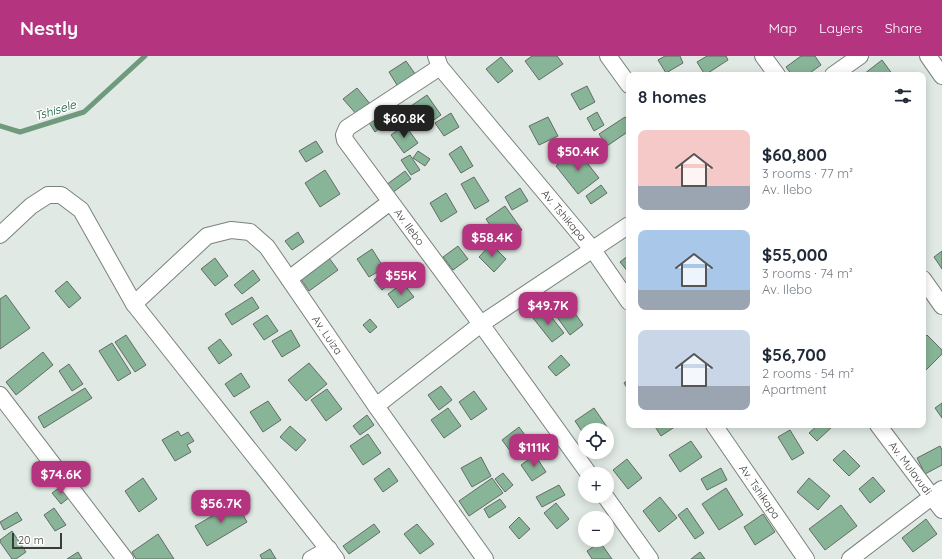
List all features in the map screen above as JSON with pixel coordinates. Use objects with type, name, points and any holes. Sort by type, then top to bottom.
[{"type":"street","points":[[608,56],[626,81]]},
{"type":"street","points":[[763,56],[775,72]]},
{"type":"street","points":[[837,72],[860,56]]},
{"type":"street","points":[[928,56],[942,76]]},
{"type":"street","name":"Av. Ilebo","points":[[438,61],[347,128],[344,135],[344,140],[481,324],[584,467]]},
{"type":"street","name":"Av. Tshikapa","points":[[438,61],[593,250],[626,298]]},
{"type":"street","points":[[0,235],[31,206],[48,196],[61,195],[81,210],[134,304],[332,554],[311,559]]},
{"type":"street","points":[[289,279],[390,202]]},
{"type":"street","points":[[376,406],[481,324],[626,227]]},
{"type":"street","name":"Av. Luiza","points":[[134,304],[208,236],[231,230],[250,232],[267,246],[376,406],[485,559]]},
{"type":"street","points":[[926,283],[942,306]]},
{"type":"street","points":[[0,394],[125,559]]},
{"type":"street","name":"Av. Tshikapa","points":[[716,428],[806,559]]},
{"type":"street","name":"Av. Mulavudi","points":[[881,428],[937,493],[942,510]]},
{"type":"street","points":[[850,559],[937,493]]},
{"type":"street","points":[[609,503],[650,559]]},
{"type":"building","points":[[532,56],[557,56],[563,64],[539,80],[525,61]]},
{"type":"building","points":[[665,56],[680,56],[683,63],[665,72],[658,60]]},
{"type":"building","points":[[707,56],[726,56],[728,60],[710,72],[703,72],[697,62]]},
{"type":"building","points":[[801,56],[815,56],[821,65],[811,72],[790,72],[786,67]]},
{"type":"building","points":[[501,57],[513,71],[498,83],[486,69]]},
{"type":"building","points":[[882,60],[891,72],[867,72]]},
{"type":"building","points":[[406,61],[418,78],[400,90],[389,72]]},
{"type":"building","points":[[587,86],[595,102],[580,110],[571,94]]},
{"type":"building","points":[[357,88],[371,105],[358,116],[343,99]]},
{"type":"building","points":[[427,95],[441,115],[425,126],[411,106]]},
{"type":"building","points":[[382,111],[389,121],[375,132],[368,121]]},
{"type":"building","points":[[597,112],[604,125],[594,131],[587,118]]},
{"type":"building","points":[[451,113],[459,127],[444,136],[435,123]]},
{"type":"building","points":[[548,117],[558,136],[539,145],[529,126]]},
{"type":"building","points":[[625,117],[626,118],[626,133],[607,146],[599,134]]},
{"type":"building","points":[[405,125],[418,143],[404,153],[391,135]]},
{"type":"building","points":[[316,141],[323,152],[306,162],[299,151]]},
{"type":"building","points":[[461,146],[473,166],[461,173],[449,154]]},
{"type":"building","points":[[577,150],[599,178],[578,194],[556,166]]},
{"type":"building","points":[[418,151],[430,159],[425,166],[413,158]]},
{"type":"building","points":[[410,155],[420,170],[411,175],[401,160]]},
{"type":"building","points":[[325,170],[340,194],[320,207],[305,183]]},
{"type":"building","points":[[405,171],[411,179],[392,193],[386,185]]},
{"type":"building","points":[[474,177],[489,201],[475,209],[461,184]]},
{"type":"building","points":[[601,185],[607,193],[591,204],[586,196]]},
{"type":"building","points":[[520,188],[528,201],[512,210],[505,197]]},
{"type":"building","points":[[446,193],[457,212],[441,222],[430,203]]},
{"type":"building","points":[[505,206],[522,230],[502,243],[486,219]]},
{"type":"building","points":[[298,232],[304,242],[292,250],[285,241]]},
{"type":"building","points":[[491,244],[506,259],[494,272],[479,257]]},
{"type":"building","points":[[458,246],[468,259],[453,270],[443,257]]},
{"type":"building","points":[[372,249],[384,268],[369,277],[357,259]]},
{"type":"building","points":[[942,251],[942,269],[934,257]]},
{"type":"building","points":[[626,257],[626,269],[620,262]]},
{"type":"building","points":[[215,258],[228,276],[215,286],[201,269]]},
{"type":"building","points":[[329,258],[338,270],[309,291],[300,278]]},
{"type":"building","points":[[388,267],[397,278],[382,290],[374,280]]},
{"type":"building","points":[[253,270],[260,280],[242,294],[234,285]]},
{"type":"building","points":[[67,281],[81,298],[69,308],[55,291]]},
{"type":"building","points":[[403,283],[414,297],[398,308],[388,294]]},
{"type":"building","points":[[6,295],[30,328],[0,349],[0,299]]},
{"type":"building","points":[[252,297],[259,308],[232,325],[225,314]]},
{"type":"building","points":[[566,300],[583,325],[570,335],[552,310]]},
{"type":"building","points":[[545,309],[564,333],[552,342],[533,318]]},
{"type":"building","points":[[267,315],[278,331],[264,340],[253,324]]},
{"type":"building","points":[[370,319],[377,327],[370,333],[363,325]]},
{"type":"building","points":[[291,330],[300,346],[282,357],[272,341]]},
{"type":"building","points":[[126,335],[146,365],[135,372],[115,342]]},
{"type":"building","points":[[927,335],[942,350],[942,354],[926,370]]},
{"type":"building","points":[[220,339],[232,355],[219,364],[208,348]]},
{"type":"building","points":[[112,343],[131,373],[118,381],[99,351]]},
{"type":"building","points":[[43,352],[53,365],[16,395],[6,382]]},
{"type":"building","points":[[561,355],[570,365],[556,376],[548,367]]},
{"type":"building","points":[[309,363],[327,384],[306,401],[288,380]]},
{"type":"building","points":[[69,364],[83,384],[72,391],[59,371]]},
{"type":"building","points":[[241,373],[250,387],[234,397],[225,384]]},
{"type":"building","points":[[441,386],[452,400],[439,410],[428,395]]},
{"type":"building","points":[[85,388],[92,398],[44,428],[38,417]]},
{"type":"building","points":[[327,389],[342,409],[326,421],[311,400]]},
{"type":"building","points":[[474,391],[487,409],[471,420],[459,402]]},
{"type":"building","points":[[268,401],[281,420],[263,432],[250,412]]},
{"type":"building","points":[[942,403],[942,418],[935,408]]},
{"type":"building","points":[[448,408],[461,426],[444,438],[431,420]]},
{"type":"building","points":[[594,408],[604,423],[578,423],[578,426],[575,421]]},
{"type":"building","points":[[367,415],[374,425],[360,435],[353,426]]},
{"type":"building","points":[[290,426],[306,440],[296,451],[280,437]]},
{"type":"building","points":[[519,427],[534,447],[517,460],[502,440]]},
{"type":"building","points":[[656,428],[673,428],[661,436]]},
{"type":"building","points":[[815,428],[831,428],[817,441],[809,433]]},
{"type":"building","points":[[790,430],[804,453],[792,460],[778,437]]},
{"type":"building","points":[[178,431],[181,436],[188,432],[194,441],[187,445],[191,452],[175,461],[162,440]]},
{"type":"building","points":[[368,434],[381,453],[363,465],[350,446]]},
{"type":"building","points":[[691,441],[702,457],[680,472],[669,455]]},
{"type":"building","points":[[940,446],[942,450],[942,465],[925,474],[917,458]]},
{"type":"building","points":[[844,450],[860,466],[849,476],[833,460]]},
{"type":"building","points":[[535,455],[546,472],[532,481],[521,465]]},
{"type":"building","points":[[481,457],[491,476],[472,487],[461,468]]},
{"type":"building","points":[[627,459],[642,478],[628,489],[614,469]]},
{"type":"building","points":[[389,468],[398,481],[383,492],[374,479]]},
{"type":"building","points":[[721,468],[727,480],[707,490],[701,479]]},
{"type":"building","points":[[503,473],[513,485],[505,492],[495,479]]},
{"type":"building","points":[[873,477],[885,491],[870,503],[859,489]]},
{"type":"building","points":[[143,478],[157,499],[139,512],[125,491]]},
{"type":"building","points":[[492,478],[503,493],[469,516],[459,501]]},
{"type":"building","points":[[809,478],[830,496],[818,510],[797,492]]},
{"type":"building","points":[[559,485],[565,495],[542,507],[536,497]]},
{"type":"building","points":[[62,486],[71,496],[61,504],[52,493]]},
{"type":"building","points":[[726,488],[743,515],[719,530],[702,504]]},
{"type":"building","points":[[660,497],[677,518],[659,532],[643,511]]},
{"type":"building","points":[[500,499],[506,507],[489,518],[484,509]]},
{"type":"building","points":[[236,502],[247,522],[207,546],[195,526]]},
{"type":"building","points":[[556,503],[569,519],[557,529],[544,513]]},
{"type":"building","points":[[841,505],[857,526],[825,550],[809,529]]},
{"type":"building","points":[[54,508],[66,525],[55,531],[44,515]]},
{"type":"building","points":[[687,508],[704,533],[695,539],[678,515]]},
{"type":"building","points":[[17,512],[22,520],[4,530],[0,522]]},
{"type":"building","points":[[763,514],[775,532],[755,545],[744,527]]},
{"type":"building","points":[[519,517],[530,529],[519,539],[509,527]]},
{"type":"building","points":[[926,519],[937,534],[913,552],[902,538]]},
{"type":"building","points":[[374,524],[380,532],[349,554],[343,546]]},
{"type":"building","points":[[417,524],[434,544],[420,554],[404,534]]},
{"type":"building","points":[[12,531],[26,552],[16,559],[12,559],[0,542],[0,540]]},
{"type":"building","points":[[158,534],[174,559],[136,559],[132,552]]},
{"type":"building","points":[[593,547],[604,547],[612,559],[592,559],[587,551]]},
{"type":"building","points":[[270,549],[276,559],[262,559],[260,555]]},
{"type":"building","points":[[78,552],[82,559],[67,559]]},
{"type":"building","points":[[700,552],[705,559],[691,559]]},
{"type":"waterway","name":"Tshisele","points":[[0,126],[20,132],[84,112],[145,56]]}]
